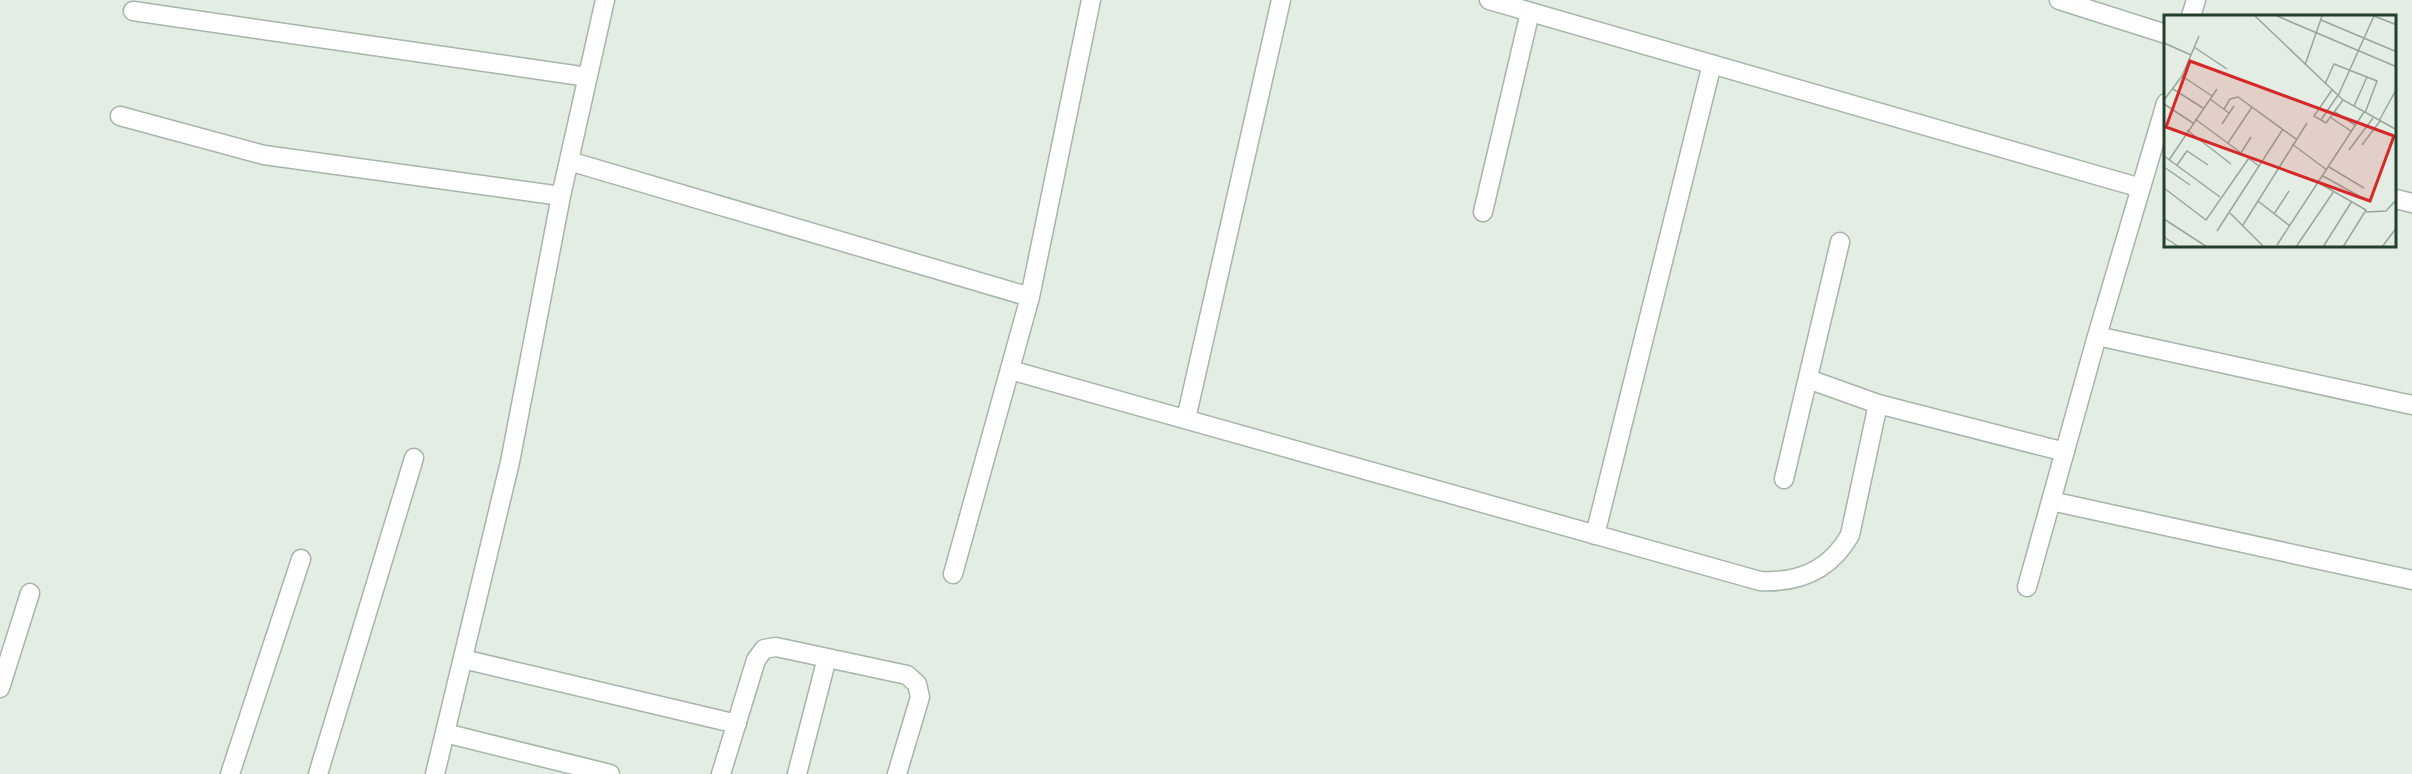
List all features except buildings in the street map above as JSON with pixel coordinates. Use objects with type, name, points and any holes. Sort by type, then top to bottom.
[{"type":"street","points":[[435,774],[510,462],[554,231],[605,0]]},
{"type":"street","points":[[953,574],[1030,297],[1091,0]]},
{"type":"street","points":[[1186,419],[1281,0]]},
{"type":"street","points":[[1489,0],[2141,188]]},
{"type":"street","points":[[2059,0],[2164,33]]},
{"type":"street","points":[[2191,15],[2196,0]]},
{"type":"street","points":[[133,11],[588,77]]},
{"type":"street","points":[[1484,212],[1530,12]]},
{"type":"street","points":[[1595,535],[1712,64]]},
{"type":"street","points":[[120,116],[264,155],[560,203]]},
{"type":"street","points":[[2027,587],[2141,188],[2160,143],[2164,117]]},
{"type":"street","points":[[569,160],[1030,297]]},
{"type":"street","points":[[2397,199],[2412,203]]},
{"type":"street","points":[[1784,479],[1840,242]]},
{"type":"street","points":[[2097,336],[2412,405]]},
{"type":"street","points":[[1010,370],[1760,581],[1780,582],[1803,577],[1822,567],[1841,552],[1851,535],[1878,404]]},
{"type":"street","points":[[1808,379],[1878,404],[2065,452]]},
{"type":"street","points":[[318,774],[414,458]]},
{"type":"street","points":[[2051,501],[2412,580]]},
{"type":"street","points":[[230,774],[301,559]]},
{"type":"street","points":[[0,688],[30,593]]},
{"type":"street","points":[[721,774],[756,660],[764,650],[776,647],[907,675],[917,684],[920,697],[897,774]]},
{"type":"street","points":[[797,774],[827,658]]},
{"type":"street","points":[[463,659],[737,724]]},
{"type":"street","points":[[445,733],[610,774]]}]
